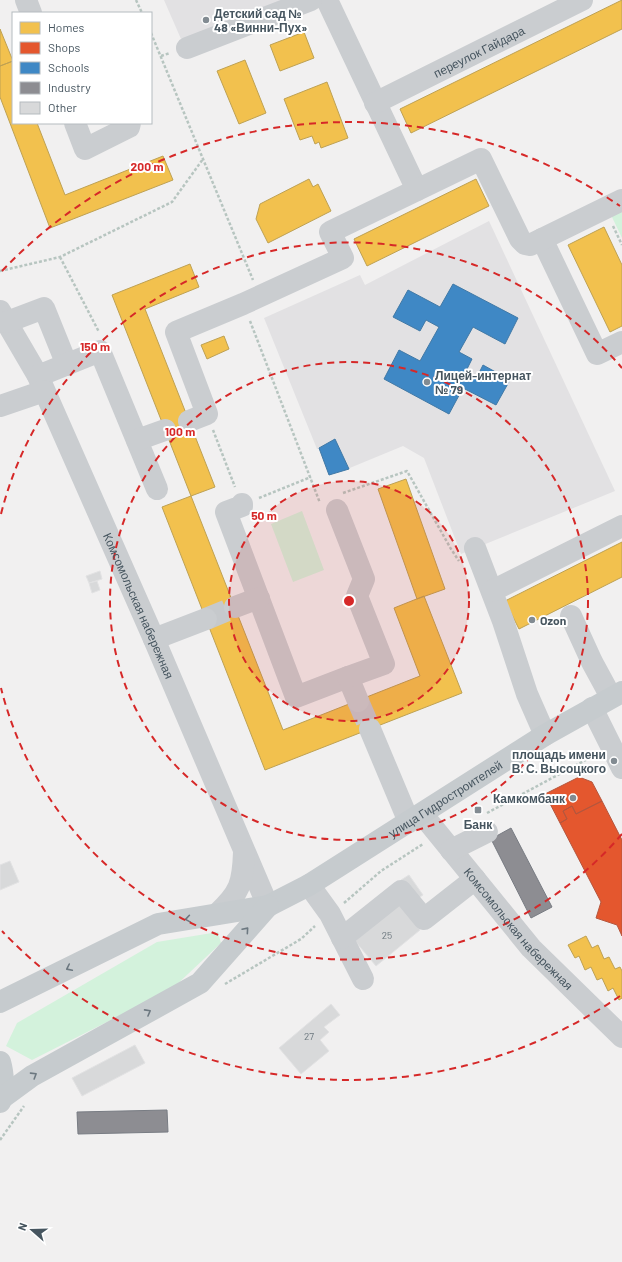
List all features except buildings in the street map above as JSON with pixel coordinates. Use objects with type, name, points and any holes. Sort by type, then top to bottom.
[{"type":"main road","name":"улица Гидростроителей","points":[[268,906],[309,885],[545,735],[617,694]]},
{"type":"main road","points":[[0,1002],[158,924],[268,906]]},
{"type":"main road","points":[[1,1100],[32,1076],[200,983],[268,906]]},
{"type":"main road","points":[[0,1062],[2,1077],[1,1100]]},
{"type":"street","points":[[26,0],[31,12]]},
{"type":"street","points":[[187,48],[311,0]]},
{"type":"street","points":[[327,0],[417,190]]},
{"type":"street","name":"переулок Гайдара","points":[[375,103],[582,0]]},
{"type":"street","points":[[75,124],[85,149],[129,127],[130,124]]},
{"type":"street","points":[[198,417],[176,332],[343,258],[330,232],[481,159],[522,242],[530,245],[622,200]]},
{"type":"street","points":[[542,239],[597,354],[622,342]]},
{"type":"street","points":[[4,316],[44,308],[67,365]]},
{"type":"street","name":"Комсомольская набережная","points":[[4,316],[41,383],[154,639],[268,906]]},
{"type":"street","points":[[0,406],[41,383],[67,365],[100,351],[157,489]]},
{"type":"street","points":[[137,440],[165,430]]},
{"type":"street","points":[[250,501],[242,506],[226,512],[296,697],[384,664],[357,596],[364,579],[333,503]]},
{"type":"street","points":[[492,591],[622,526]]},
{"type":"street","points":[[475,548],[503,621],[527,694],[545,735]]},
{"type":"street","points":[[235,607],[259,598]]},
{"type":"street","points":[[571,616],[592,662],[617,694]]},
{"type":"street","points":[[154,639],[206,618]]},
{"type":"street","points":[[348,677],[358,700]]},
{"type":"street","points":[[592,708],[622,768]]},
{"type":"street","name":"Комсомольская набережная","points":[[370,729],[416,818],[445,842],[531,948],[622,1037]]},
{"type":"street","points":[[445,842],[486,823]]},
{"type":"street","points":[[217,914],[230,902],[239,887],[243,870],[244,851]]},
{"type":"street","points":[[342,938],[401,891],[424,919],[475,879]]},
{"type":"street","points":[[309,885],[330,914],[362,979]]},
{"type":"path","points":[[136,0],[142,12]]},
{"type":"path","points":[[152,35],[203,159],[311,478],[333,503],[407,471],[450,550],[459,562]]},
{"type":"path","points":[[0,271],[60,257],[172,202],[203,159]]},
{"type":"path","points":[[610,220],[622,245]]},
{"type":"path","points":[[60,257],[102,336],[100,351]]},
{"type":"path","points":[[198,417],[250,501],[311,478]]},
{"type":"path","points":[[486,823],[611,746]]},
{"type":"path","points":[[221,986],[301,938],[381,871],[445,842]]},
{"type":"path","points":[[0,1140],[26,1104]]},
{"type":"shaded area","name":"Детский сад № 48 «Винни-Пух»","points":[[164,0],[289,0],[186,40],[181,39]]},
{"type":"shaded area","name":"Лицей-интернат № 79","points":[[489,221],[615,491],[461,554],[424,458],[403,446],[340,472],[338,471],[329,475],[264,318],[360,275],[365,285]]},
{"type":"green space","points":[[622,209],[622,238],[611,215]]},
{"type":"green space","points":[[302,511],[324,570],[293,582],[271,524]]},
{"type":"green space","points":[[218,932],[221,943],[172,989],[32,1060],[6,1046],[17,1023],[157,942]]},
{"type":"tunnel","points":[[206,619],[235,607]]},
{"type":"tunnel","points":[[358,701],[370,729]]},
{"type":"place","name":"Детский сад № 48 «Винни-Пух»","points":[[206,20]]},
{"type":"place","name":"Лицей-интернат № 79","points":[[427,382]]},
{"type":"place","name":"Ozon","points":[[532,620]]},
{"type":"place","name":"площадь имени В. С. Высоцкого","points":[[614,761]]},
{"type":"place","name":"Камкомбанк","points":[[573,798]]},
{"type":"place","name":"Банк","points":[[478,810]]}]
